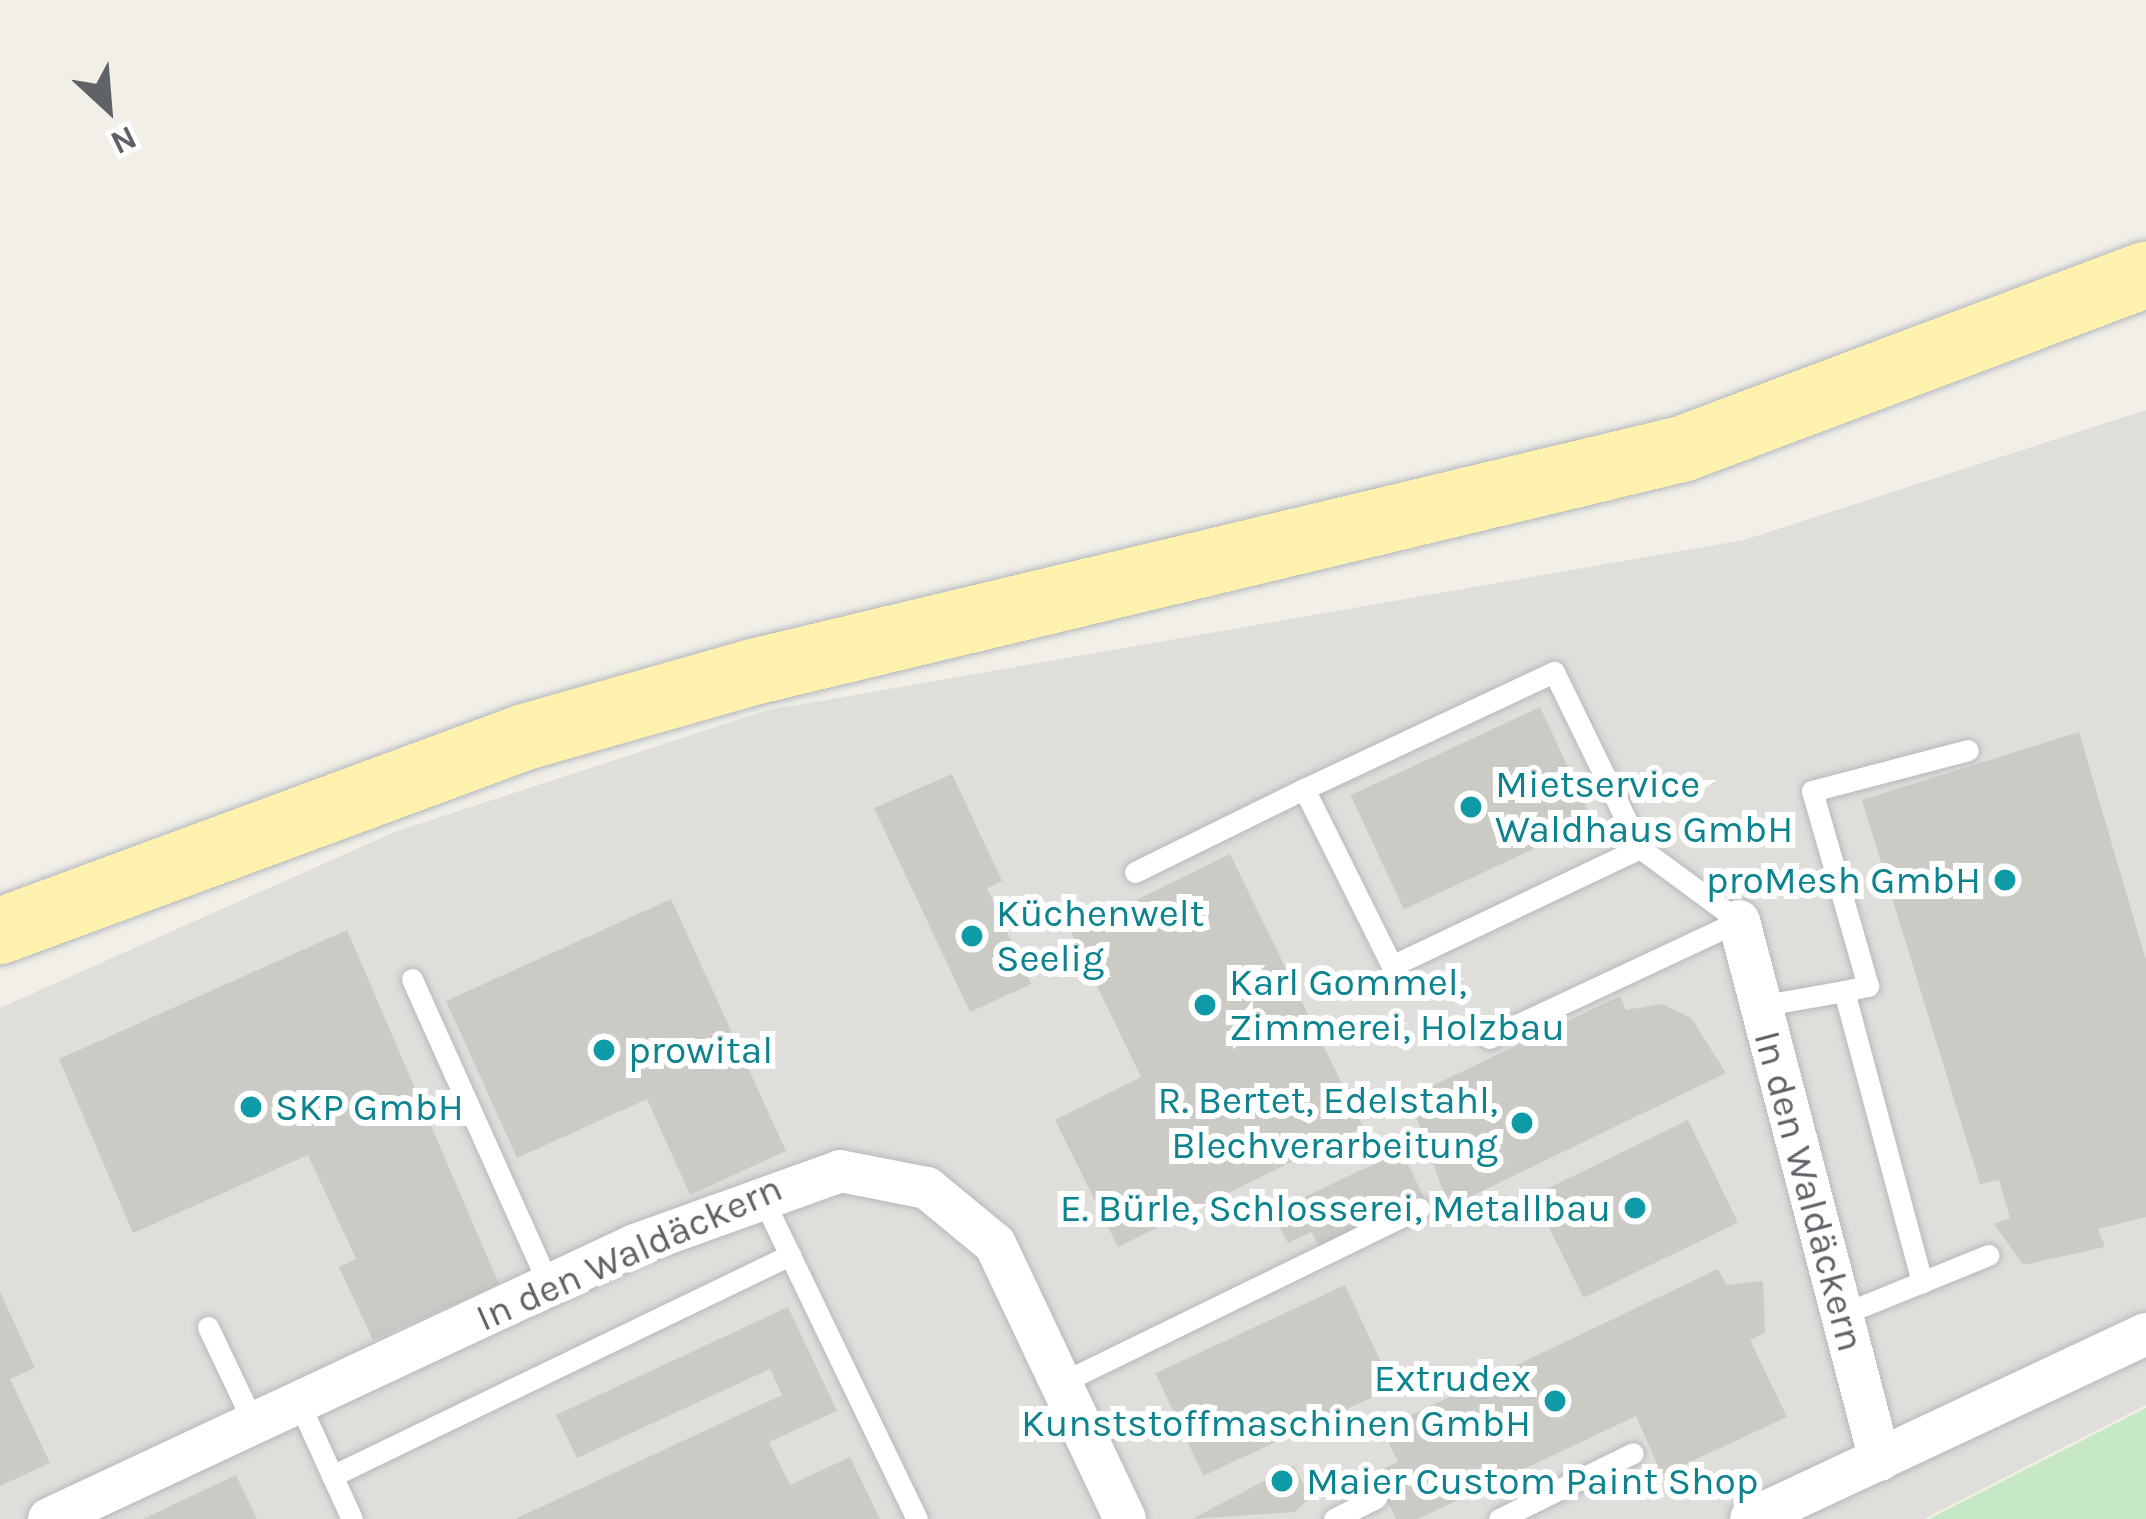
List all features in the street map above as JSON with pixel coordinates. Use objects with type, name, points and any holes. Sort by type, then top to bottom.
[{"type":"main road","points":[[0,931],[525,737],[753,672],[1682,449],[2146,275]]},
{"type":"street","name":"In den Waldäckern","points":[[1738,921],[1880,1460]]},
{"type":"street","name":"In den Waldäckern","points":[[49,1519],[760,1191],[840,1171],[942,1196],[1009,1264],[1125,1519]]},
{"type":"street","points":[[1751,1519],[2146,1334]]},
{"type":"lane","points":[[1135,872],[1554,672],[1640,848],[1688,873],[1738,921],[1489,1038]]},
{"type":"lane","points":[[1759,1006],[1868,986],[1812,791],[1968,751]]},
{"type":"lane","points":[[1304,789],[1392,966],[1640,848]]},
{"type":"lane","points":[[412,979],[549,1285]]},
{"type":"lane","points":[[1844,991],[1922,1283]]},
{"type":"lane","points":[[760,1191],[917,1519]]},
{"type":"lane","points":[[1065,1382],[1419,1208]]},
{"type":"lane","points":[[332,1476],[790,1255]]},
{"type":"lane","points":[[1843,1314],[1988,1256]]},
{"type":"lane","points":[[208,1327],[254,1424]]},
{"type":"lane","points":[[300,1405],[352,1519]]},
{"type":"lane","points":[[1499,1519],[1634,1454]]},
{"type":"lane","points":[[1334,1519],[1378,1501]]},
{"type":"shaded area","points":[[2146,410],[2146,1405],[1924,1519],[0,1519],[0,1008],[397,831],[768,710],[1744,540]]},
{"type":"green space","points":[[2146,1408],[2146,1519],[1929,1519]]},
{"type":"building","name":"Mietservice Waldhaus GmbH","points":[[1540,707],[1593,821],[1404,910],[1351,795]]},
{"type":"building","name":"proMesh GmbH","points":[[2079,732],[2146,960],[2146,1217],[2098,1229],[2105,1247],[2023,1265],[1994,1224],[2010,1218],[1999,1180],[1980,1184],[1862,800]]},
{"type":"building","name":"Küchenwelt Seelig","points":[[952,774],[1002,881],[987,888],[1031,984],[970,1012],[874,808]]},
{"type":"building","name":"Karl Gommel, Zimmerei, Holzbau","points":[[1230,854],[1363,1127],[1118,1247],[1055,1120],[1141,1077],[1071,932]]},
{"type":"building","name":"prowital","points":[[671,899],[786,1151],[690,1195],[647,1099],[517,1158],[446,1001]]},
{"type":"building","name":"SKP GmbH","points":[[347,930],[499,1284],[373,1340],[339,1267],[356,1259],[308,1155],[133,1233],[59,1059]]},
{"type":"building","name":"R. Bertet, Edelstahl, Blechverarbeitung","points":[[1620,996],[1626,1010],[1662,1004],[1691,1018],[1726,1073],[1449,1207],[1409,1097]]},
{"type":"building","name":"E. Bürle, Schlosserei, Metallbau","points":[[1688,1120],[1738,1222],[1583,1298],[1533,1195]]},
{"type":"building","points":[[1402,1151],[1424,1198],[1319,1247],[1312,1232],[1288,1243],[1272,1212]]},
{"type":"building","name":"Extrudex Kunststoffmaschinen GmbH","points":[[1718,1269],[1727,1285],[1763,1281],[1765,1333],[1750,1340],[1787,1417],[1662,1475],[1636,1416],[1418,1519],[1396,1519],[1374,1473],[1398,1462],[1382,1429]]},
{"type":"building","points":[[1345,1285],[1393,1387],[1203,1476],[1156,1373]]},
{"type":"building","points":[[0,1292],[35,1368],[10,1379],[50,1463],[0,1486]]},
{"type":"building","points":[[788,1307],[837,1411],[769,1442],[790,1485],[850,1457],[880,1519],[515,1519],[782,1395],[770,1369],[577,1458],[556,1415]]},
{"type":"building","name":"Maier Custom Paint Shop","points":[[1294,1465],[1310,1497],[1295,1512],[1192,1519]]},
{"type":"building","points":[[236,1475],[257,1519],[143,1519]]},
{"type":"place","name":"Mietservice Waldhaus GmbH","points":[[1471,807]]},
{"type":"place","name":"proMesh GmbH","points":[[2005,880]]},
{"type":"place","name":"Küchenwelt Seelig","points":[[972,936]]},
{"type":"place","name":"Karl Gommel, Zimmerei, Holzbau","points":[[1205,1005]]},
{"type":"place","name":"prowital","points":[[604,1050]]},
{"type":"place","name":"SKP GmbH","points":[[251,1107]]},
{"type":"place","name":"R. Bertet, Edelstahl, Blechverarbeitung","points":[[1522,1123]]},
{"type":"place","name":"E. Bürle, Schlosserei, Metallbau","points":[[1635,1208]]},
{"type":"place","name":"Extrudex Kunststoffmaschinen GmbH","points":[[1555,1401]]},
{"type":"place","name":"Maier Custom Paint Shop","points":[[1282,1481]]}]
